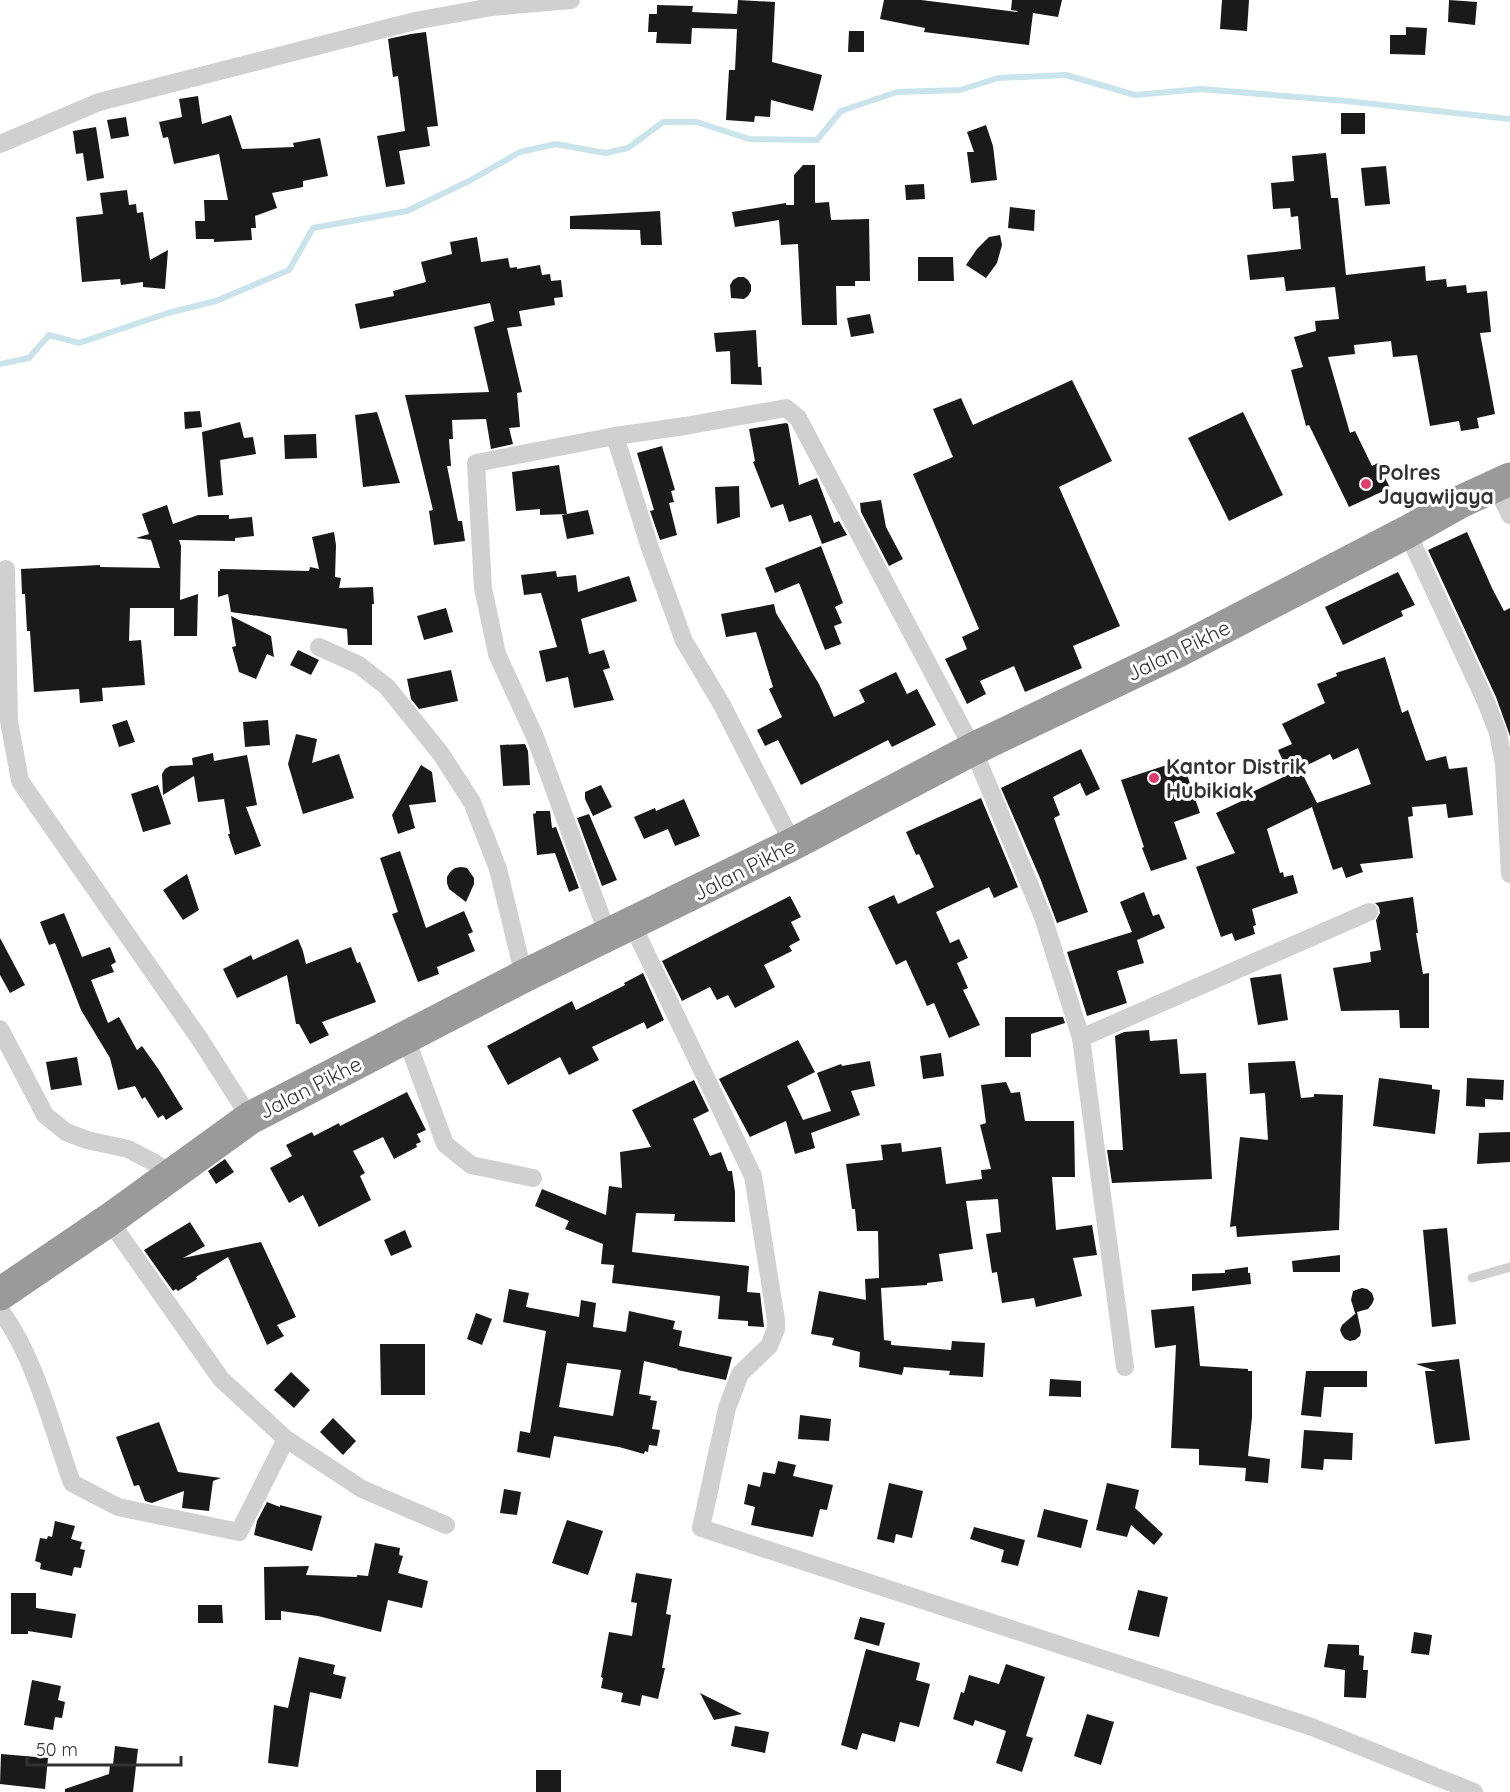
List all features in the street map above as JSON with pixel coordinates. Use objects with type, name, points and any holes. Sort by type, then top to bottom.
[{"type":"highway","name":"Jalan Pikhe","points":[[0,1294],[109,1220],[250,1118],[524,976],[793,844],[973,749],[1178,651],[1462,501],[1503,482]]},
{"type":"street","points":[[0,144],[99,102],[415,21],[492,7],[571,0]]},
{"type":"street","points":[[1125,1367],[1081,1038],[1043,917],[973,749],[798,418],[786,408],[615,436],[476,463],[483,588],[497,654],[620,930],[753,1176],[776,1329],[769,1346],[740,1374],[727,1408],[701,1528],[1312,1727],[1474,1792]]},
{"type":"street","points":[[615,436],[650,548],[684,641],[722,705],[793,844]]},
{"type":"street","points":[[1503,482],[1510,515]]},
{"type":"street","points":[[1407,532],[1486,702],[1498,733],[1504,764],[1510,874]]},
{"type":"street","points":[[6,569],[9,721],[20,781],[201,1041],[250,1118]]},
{"type":"street","points":[[319,647],[360,665],[387,687],[441,754],[472,802],[498,869],[524,976]]},
{"type":"street","points":[[1081,1038],[1369,912]]},
{"type":"street","points":[[0,1029],[45,1115],[66,1132],[87,1140],[128,1149],[172,1175]]},
{"type":"street","points":[[406,1038],[445,1144],[471,1165],[533,1178]]},
{"type":"street","points":[[109,1220],[221,1379],[286,1439],[362,1490],[446,1525]]},
{"type":"street","points":[[0,1310],[11,1324],[36,1380],[72,1483],[118,1507],[239,1533],[286,1439]]},
{"type":"lane","points":[[1472,1278],[1510,1267]]},
{"type":"building","points":[[738,0],[775,2],[772,62],[822,75],[813,111],[771,100],[770,117],[755,116],[754,122],[726,120],[729,70],[735,70],[737,29],[692,28],[691,44],[656,43],[657,32],[648,32],[649,14],[657,14],[657,5],[693,6],[692,12],[737,14]]},
{"type":"building","points":[[884,0],[921,0],[1017,12],[1011,10],[1012,0],[1062,0],[1058,17],[1033,13],[1029,45],[924,32],[925,28],[880,19]]},
{"type":"building","points":[[1222,0],[1249,0],[1247,31],[1220,29]]},
{"type":"building","points":[[1449,0],[1477,2],[1475,25],[1448,22]]},
{"type":"building","points":[[1406,27],[1427,28],[1425,55],[1390,54],[1390,35],[1406,35]]},
{"type":"building","points":[[849,31],[864,31],[864,52],[848,52]]},
{"type":"building","points":[[426,32],[438,126],[427,127],[430,146],[399,151],[405,184],[386,187],[377,136],[405,131],[398,76],[393,77],[388,39]]},
{"type":"building","points":[[198,96],[202,124],[231,115],[242,149],[294,147],[293,143],[320,138],[328,176],[303,181],[303,187],[272,193],[277,208],[255,216],[256,228],[251,228],[252,240],[214,242],[214,239],[196,239],[195,221],[205,221],[204,200],[228,200],[219,154],[174,164],[168,137],[163,138],[159,122],[182,117],[179,99]]},
{"type":"building","points":[[1341,113],[1365,113],[1365,134],[1341,134]]},
{"type":"building","points":[[126,117],[129,136],[111,139],[107,120]]},
{"type":"building","points":[[986,125],[993,146],[997,180],[971,183],[967,152],[974,152],[967,132]]},
{"type":"building","points":[[96,127],[104,178],[87,181],[83,153],[76,154],[73,131]]},
{"type":"building","points":[[1326,153],[1331,198],[1338,198],[1346,275],[1425,266],[1426,281],[1446,279],[1447,287],[1466,285],[1467,293],[1487,291],[1491,332],[1480,333],[1495,414],[1477,418],[1479,428],[1461,431],[1459,421],[1430,426],[1417,355],[1393,357],[1391,341],[1354,345],[1355,354],[1328,357],[1350,433],[1355,431],[1372,466],[1378,463],[1390,488],[1349,507],[1309,425],[1306,426],[1291,370],[1303,367],[1294,337],[1316,331],[1315,321],[1339,319],[1335,287],[1286,291],[1284,277],[1250,280],[1247,255],[1301,249],[1298,216],[1291,217],[1290,208],[1273,209],[1271,183],[1294,181],[1292,156]]},
{"type":"building","points":[[803,165],[815,165],[815,203],[829,202],[831,220],[869,219],[870,281],[855,281],[855,286],[836,286],[837,325],[802,325],[798,244],[781,245],[779,220],[735,227],[732,212],[786,203],[786,205],[794,205],[794,175]]},
{"type":"building","points":[[1386,166],[1390,204],[1365,206],[1361,168]]},
{"type":"building","points":[[924,184],[925,199],[906,200],[905,185]]},
{"type":"building","points":[[127,190],[129,205],[136,204],[137,213],[143,212],[150,260],[168,250],[165,289],[143,287],[143,282],[121,285],[120,279],[82,282],[76,217],[103,214],[100,193]]},
{"type":"building","points":[[1010,207],[1035,210],[1034,231],[1008,228]]},
{"type":"building","points":[[660,211],[662,245],[641,245],[640,230],[570,229],[570,216]]},
{"type":"building","points":[[1000,235],[1002,245],[997,263],[986,278],[966,265],[989,237]]},
{"type":"building","points":[[477,237],[481,262],[508,258],[510,268],[540,265],[542,275],[550,274],[551,281],[561,280],[563,297],[554,298],[555,305],[519,311],[522,326],[507,328],[522,392],[517,393],[520,427],[509,428],[513,444],[491,449],[486,419],[452,420],[453,439],[449,439],[451,466],[447,466],[458,521],[462,521],[465,541],[434,545],[429,511],[433,510],[405,395],[489,392],[474,327],[494,321],[490,303],[360,329],[355,304],[394,296],[393,291],[426,282],[421,262],[452,254],[450,242]]},
{"type":"building","points":[[918,257],[953,257],[954,281],[918,281]]},
{"type":"building","points":[[738,277],[744,277],[751,285],[751,291],[744,299],[731,298],[730,285]]},
{"type":"building","points":[[870,314],[874,333],[851,337],[847,318]]},
{"type":"building","points":[[756,330],[758,367],[761,367],[762,385],[731,384],[730,351],[716,352],[714,333]]},
{"type":"building","points":[[1072,380],[1112,461],[1059,487],[1120,626],[1073,646],[1082,668],[1025,692],[1014,666],[980,681],[986,694],[967,704],[945,659],[967,649],[962,637],[979,629],[913,474],[953,457],[933,409],[961,398],[973,425]]},
{"type":"building","points":[[200,411],[202,427],[185,429],[184,412]]},
{"type":"building","points":[[377,412],[400,483],[363,487],[355,415]]},
{"type":"building","points":[[1243,412],[1283,495],[1229,521],[1188,438]]},
{"type":"building","points":[[240,422],[244,438],[253,437],[256,454],[220,460],[223,495],[208,497],[202,432]]},
{"type":"building","points":[[786,423],[799,485],[817,478],[834,523],[839,521],[847,535],[822,544],[811,515],[789,522],[783,504],[771,508],[753,462],[755,461],[749,429]]},
{"type":"building","points":[[316,434],[317,458],[285,459],[284,435]]},
{"type":"building","points":[[662,446],[675,490],[671,491],[674,502],[669,503],[677,535],[660,540],[650,511],[654,510],[637,453]]},
{"type":"building","points":[[559,465],[567,514],[540,515],[540,509],[516,511],[512,472]]},
{"type":"building","points":[[739,486],[740,517],[717,524],[715,487]]},
{"type":"building","points":[[881,500],[886,527],[903,559],[889,566],[861,512],[860,503]]},
{"type":"building","points":[[167,505],[173,524],[198,515],[229,515],[229,519],[252,517],[254,536],[235,538],[235,541],[179,540],[181,546],[180,600],[198,594],[197,636],[174,636],[174,608],[130,608],[129,641],[141,640],[145,685],[102,688],[103,701],[80,703],[79,689],[34,692],[30,631],[27,631],[21,569],[100,565],[100,567],[160,568],[151,540],[136,538],[149,534],[142,514]]},
{"type":"building","points":[[588,510],[594,534],[567,539],[562,515]]},
{"type":"building","points":[[334,532],[335,577],[341,578],[339,588],[373,587],[372,645],[348,645],[347,629],[231,612],[228,594],[218,597],[218,571],[220,569],[309,571],[310,567],[319,569],[312,537]]},
{"type":"building","points":[[1467,532],[1504,611],[1510,608],[1510,736],[1496,697],[1428,550]]},
{"type":"building","points":[[821,546],[843,603],[835,607],[842,623],[834,626],[841,644],[825,650],[799,583],[775,593],[765,568]]},
{"type":"building","points":[[556,571],[557,577],[576,575],[578,592],[629,576],[637,601],[581,619],[589,654],[604,650],[610,668],[603,670],[614,700],[574,708],[568,677],[546,682],[539,651],[557,647],[541,593],[524,595],[521,575]]},
{"type":"building","points":[[1398,572],[1415,605],[1401,611],[1403,616],[1343,645],[1325,607]]},
{"type":"building","points":[[774,604],[776,613],[819,684],[834,717],[865,702],[859,690],[896,672],[907,694],[917,689],[936,725],[892,747],[888,740],[801,785],[778,740],[765,746],[757,730],[782,717],[769,689],[773,687],[756,632],[726,637],[721,614]]},
{"type":"building","points":[[446,608],[453,632],[424,640],[417,616]]},
{"type":"building","points":[[231,616],[271,636],[274,657],[267,654],[256,679],[239,672],[232,647],[236,646]]},
{"type":"building","points":[[298,650],[319,660],[311,675],[290,665]]},
{"type":"building","points":[[1385,657],[1402,713],[1408,710],[1426,761],[1446,756],[1449,769],[1467,767],[1473,815],[1448,818],[1446,804],[1412,807],[1413,816],[1408,817],[1413,858],[1360,864],[1363,872],[1346,878],[1342,867],[1333,870],[1312,807],[1267,829],[1280,873],[1283,872],[1284,877],[1293,875],[1298,893],[1252,909],[1256,925],[1253,926],[1255,934],[1235,941],[1232,933],[1221,937],[1196,867],[1235,853],[1216,813],[1246,799],[1244,796],[1300,769],[1317,803],[1371,784],[1358,748],[1333,760],[1330,754],[1289,774],[1278,750],[1292,744],[1282,724],[1325,703],[1317,684],[1337,676],[1336,673]]},
{"type":"building","points":[[451,670],[458,701],[419,709],[411,699],[407,679]]},
{"type":"building","points":[[127,720],[135,742],[119,747],[112,725]]},
{"type":"building","points":[[268,720],[270,745],[245,747],[243,722]]},
{"type":"building","points":[[296,734],[317,739],[312,763],[339,754],[354,798],[303,814],[288,764]]},
{"type":"building","points":[[525,744],[528,751],[530,785],[503,786],[500,745]]},
{"type":"building","points":[[1081,749],[1100,789],[1086,796],[1080,783],[1053,797],[1060,815],[1054,818],[1088,912],[1057,923],[1001,788]]},
{"type":"building","points":[[213,753],[214,761],[247,755],[257,805],[246,807],[261,846],[235,855],[228,834],[230,834],[224,799],[198,802],[194,776],[163,795],[162,774],[165,769],[170,766],[193,765],[192,758]]},
{"type":"building","points":[[1182,760],[1200,813],[1174,822],[1187,859],[1151,871],[1121,780]]},
{"type":"building","points":[[421,765],[432,772],[436,802],[409,805],[415,828],[398,834],[392,815]]},
{"type":"building","points":[[158,785],[171,824],[143,832],[131,794]]},
{"type":"building","points":[[601,785],[612,807],[593,816],[585,799],[585,792]]},
{"type":"building","points":[[981,798],[1018,887],[994,898],[989,887],[936,912],[950,943],[959,939],[968,958],[957,963],[968,988],[963,990],[980,1025],[949,1038],[934,1003],[927,1006],[906,960],[896,965],[868,907],[894,895],[898,904],[934,887],[906,832]]},
{"type":"building","points":[[684,799],[700,836],[675,846],[668,829],[644,839],[634,817],[655,808],[656,811]]},
{"type":"building","points":[[536,811],[550,811],[552,828],[556,827],[579,888],[569,892],[555,853],[537,855],[533,814]]},
{"type":"building","points":[[589,814],[617,880],[602,886],[577,818]]},
{"type":"building","points":[[400,851],[426,928],[464,911],[473,932],[468,934],[475,951],[437,967],[439,974],[418,982],[392,914],[398,912],[380,858]]},
{"type":"building","points":[[461,867],[467,868],[474,878],[474,884],[466,902],[449,889],[447,883],[450,872]]},
{"type":"building","points":[[187,874],[199,910],[183,920],[163,890]]},
{"type":"building","points":[[1144,892],[1153,916],[1159,914],[1165,928],[1137,940],[1144,963],[1117,971],[1127,1003],[1087,1016],[1067,952],[1132,932],[1120,902]]},
{"type":"building","points":[[790,896],[801,917],[791,922],[800,940],[789,946],[792,951],[764,965],[775,987],[735,1008],[728,995],[717,1000],[710,987],[682,1001],[662,961]]},
{"type":"building","points":[[1413,897],[1423,974],[1429,973],[1429,1028],[1400,1028],[1399,1010],[1341,1011],[1333,968],[1371,962],[1370,952],[1381,950],[1376,920],[1380,913],[1375,903]]},
{"type":"building","points":[[64,913],[82,957],[110,947],[116,962],[111,965],[114,972],[91,980],[108,1023],[119,1017],[137,1050],[142,1046],[183,1109],[166,1120],[163,1115],[158,1118],[145,1097],[142,1099],[135,1086],[118,1090],[110,1058],[81,1010],[55,943],[49,945],[40,922]]},
{"type":"building","points":[[0,938],[25,985],[10,993],[0,975]]},
{"type":"building","points":[[298,939],[306,964],[351,947],[357,963],[360,962],[376,1002],[322,1022],[329,1035],[310,1044],[299,1024],[296,1024],[287,975],[237,998],[223,969],[251,955],[253,960]]},
{"type":"building","points":[[643,973],[664,1020],[647,1029],[644,1022],[592,1047],[599,1060],[569,1075],[560,1057],[508,1085],[487,1046],[572,1001],[576,1010],[625,985],[624,983]]},
{"type":"building","points":[[1281,974],[1288,1020],[1258,1025],[1250,978]]},
{"type":"building","points":[[1005,1017],[1063,1017],[1065,1023],[1031,1034],[1031,1057],[1005,1057]]},
{"type":"building","points":[[1149,1030],[1150,1041],[1177,1039],[1180,1074],[1206,1073],[1212,1179],[1112,1183],[1107,1150],[1123,1150],[1115,1036],[1124,1032]]},
{"type":"building","points":[[798,1040],[815,1072],[787,1086],[803,1120],[831,1111],[817,1073],[841,1064],[842,1066],[870,1061],[875,1086],[851,1091],[860,1115],[811,1133],[815,1148],[795,1154],[786,1121],[750,1137],[719,1079]]},
{"type":"building","points":[[941,1053],[944,1076],[923,1079],[920,1056]]},
{"type":"building","points":[[77,1057],[82,1085],[51,1090],[46,1062]]},
{"type":"building","points":[[1295,1061],[1301,1098],[1314,1097],[1314,1094],[1343,1095],[1339,1230],[1237,1237],[1236,1226],[1230,1227],[1240,1137],[1268,1140],[1265,1093],[1250,1094],[1248,1063]]},
{"type":"building","points":[[1379,1078],[1432,1085],[1432,1089],[1440,1090],[1435,1134],[1373,1126]]},
{"type":"building","points":[[1467,1078],[1504,1080],[1503,1100],[1485,1099],[1485,1107],[1466,1106]]},
{"type":"building","points":[[694,1080],[709,1111],[693,1119],[710,1156],[721,1152],[728,1171],[732,1171],[735,1222],[674,1221],[675,1214],[636,1213],[632,1252],[749,1266],[747,1292],[760,1293],[764,1327],[748,1326],[748,1321],[718,1319],[720,1296],[612,1283],[614,1265],[601,1264],[603,1244],[565,1229],[569,1221],[535,1206],[542,1189],[606,1215],[609,1186],[622,1188],[620,1152],[651,1147],[632,1110]]},
{"type":"building","points":[[1006,1082],[1011,1093],[1020,1092],[1025,1121],[1074,1121],[1075,1177],[1052,1177],[1056,1230],[1092,1225],[1097,1255],[1073,1258],[1082,1296],[1036,1307],[1034,1298],[1002,1303],[997,1272],[992,1273],[986,1234],[1001,1232],[998,1199],[966,1201],[973,1249],[939,1254],[943,1281],[927,1283],[927,1285],[881,1288],[884,1340],[891,1341],[891,1345],[951,1350],[952,1341],[985,1343],[983,1377],[949,1375],[950,1371],[904,1367],[902,1375],[859,1367],[860,1352],[832,1345],[834,1338],[811,1334],[819,1291],[866,1300],[865,1279],[879,1278],[878,1231],[857,1231],[846,1164],[883,1160],[881,1145],[901,1143],[902,1152],[941,1147],[946,1184],[982,1179],[981,1170],[991,1169],[980,1125],[986,1123],[981,1085]]},
{"type":"building","points":[[407,1092],[426,1130],[417,1134],[421,1142],[416,1144],[417,1147],[394,1159],[383,1137],[353,1151],[365,1173],[360,1176],[371,1200],[319,1227],[303,1195],[289,1203],[270,1168],[292,1156],[286,1145],[312,1132],[314,1136],[339,1123],[340,1126]]},
{"type":"building","points":[[1510,1132],[1510,1162],[1477,1164],[1479,1133]]},
{"type":"building","points":[[225,1159],[234,1172],[216,1184],[208,1171]]},
{"type":"building","points":[[190,1222],[205,1246],[183,1258],[261,1242],[296,1317],[277,1325],[284,1336],[267,1345],[228,1257],[178,1291],[176,1289],[173,1291],[144,1250]]},
{"type":"building","points":[[1447,1228],[1456,1324],[1432,1327],[1423,1230]]},
{"type":"building","points":[[405,1230],[412,1247],[391,1256],[384,1240]]},
{"type":"building","points":[[1340,1255],[1340,1272],[1293,1272],[1292,1261]]},
{"type":"building","points":[[1248,1267],[1251,1284],[1192,1291],[1192,1274],[1225,1273],[1225,1270]]},
{"type":"building","points":[[1362,1288],[1372,1293],[1374,1299],[1368,1309],[1357,1312],[1360,1336],[1350,1341],[1345,1339],[1340,1330],[1342,1325],[1356,1313],[1351,1300],[1353,1291]]},
{"type":"building","points":[[509,1289],[529,1293],[526,1307],[579,1317],[581,1300],[596,1303],[593,1327],[626,1332],[629,1311],[675,1321],[673,1329],[682,1331],[679,1346],[732,1357],[726,1380],[644,1361],[639,1394],[651,1396],[650,1400],[657,1401],[652,1429],[660,1430],[657,1446],[649,1445],[648,1452],[645,1451],[644,1454],[619,1447],[554,1436],[550,1458],[517,1452],[520,1431],[530,1433],[546,1331],[503,1322]],"holes":[[[567,1363],[621,1370],[613,1416],[559,1407]]]},
{"type":"building","points":[[1194,1306],[1200,1366],[1252,1371],[1252,1417],[1248,1456],[1270,1459],[1268,1483],[1245,1481],[1246,1468],[1199,1465],[1199,1449],[1171,1448],[1176,1345],[1155,1348],[1151,1310]]},
{"type":"building","points":[[476,1313],[492,1319],[482,1345],[467,1339]]},
{"type":"building","points":[[380,1344],[425,1344],[425,1395],[381,1395]]},
{"type":"building","points":[[1459,1359],[1470,1440],[1435,1444],[1425,1371],[1436,1371],[1416,1364]]},
{"type":"building","points":[[1306,1371],[1367,1371],[1367,1387],[1324,1387],[1321,1417],[1301,1415]]},
{"type":"building","points":[[291,1372],[310,1390],[294,1408],[274,1390]]},
{"type":"building","points":[[1050,1379],[1081,1381],[1081,1397],[1049,1396]]},
{"type":"building","points":[[800,1415],[831,1419],[829,1441],[798,1439]]},
{"type":"building","points":[[333,1418],[356,1441],[343,1455],[320,1432]]},
{"type":"building","points":[[159,1422],[178,1472],[221,1478],[213,1481],[209,1511],[182,1508],[184,1491],[152,1503],[145,1501],[139,1485],[134,1486],[116,1437]]},
{"type":"building","points":[[1304,1430],[1353,1433],[1352,1460],[1324,1459],[1323,1470],[1301,1468]]},
{"type":"building","points":[[778,1461],[796,1465],[793,1476],[833,1485],[827,1510],[820,1509],[813,1537],[751,1525],[755,1507],[744,1504],[748,1484],[760,1487],[763,1472],[775,1474]]},
{"type":"building","points":[[889,1483],[923,1491],[912,1538],[896,1534],[894,1543],[877,1539]]},
{"type":"building","points":[[1107,1483],[1139,1490],[1135,1508],[1163,1534],[1154,1545],[1131,1525],[1127,1537],[1096,1530]]},
{"type":"building","points":[[504,1489],[521,1492],[517,1515],[500,1513]]},
{"type":"building","points":[[267,1502],[322,1516],[312,1551],[254,1535],[257,1521]]},
{"type":"building","points":[[1044,1509],[1088,1520],[1081,1548],[1037,1537]]},
{"type":"building","points":[[567,1520],[603,1531],[588,1575],[552,1563]]},
{"type":"building","points":[[55,1521],[75,1526],[71,1539],[82,1542],[80,1549],[85,1550],[81,1568],[74,1567],[72,1576],[40,1569],[41,1563],[35,1561],[40,1538],[52,1537]]},
{"type":"building","points":[[974,1527],[1025,1540],[1018,1566],[1001,1562],[1004,1550],[970,1539]]},
{"type":"building","points":[[375,1543],[400,1548],[399,1555],[403,1556],[398,1573],[428,1581],[422,1608],[388,1600],[381,1632],[318,1616],[281,1611],[281,1620],[265,1620],[264,1567],[309,1566],[306,1575],[368,1576]]},
{"type":"building","points":[[636,1573],[672,1579],[666,1614],[671,1615],[662,1668],[665,1668],[658,1699],[642,1695],[640,1706],[621,1702],[623,1693],[601,1688],[609,1632],[632,1636],[637,1603],[631,1602]]},
{"type":"building","points":[[1138,1590],[1168,1597],[1159,1637],[1128,1630]]},
{"type":"building","points":[[11,1593],[36,1593],[36,1608],[76,1614],[72,1638],[28,1631],[28,1634],[11,1634]]},
{"type":"building","points":[[198,1605],[222,1605],[223,1623],[198,1623]]},
{"type":"building","points":[[860,1617],[885,1623],[879,1646],[854,1639]]},
{"type":"building","points":[[1414,1632],[1432,1635],[1429,1655],[1411,1653]]},
{"type":"building","points":[[1328,1644],[1359,1645],[1359,1655],[1364,1656],[1363,1670],[1368,1670],[1366,1698],[1344,1697],[1345,1670],[1324,1667]]},
{"type":"building","points":[[866,1649],[920,1663],[916,1680],[930,1684],[919,1727],[900,1722],[895,1742],[862,1733],[857,1750],[841,1745]]},
{"type":"building","points":[[299,1657],[335,1665],[333,1674],[346,1677],[341,1699],[310,1692],[298,1767],[268,1763],[274,1705],[288,1708]]},
{"type":"building","points":[[1006,1664],[1045,1677],[1026,1736],[1033,1738],[1022,1772],[996,1763],[1006,1731],[975,1720],[973,1726],[953,1719],[969,1675],[999,1684]]},
{"type":"building","points":[[32,1680],[61,1686],[58,1700],[65,1702],[62,1718],[55,1717],[53,1730],[24,1725]]},
{"type":"building","points":[[700,1693],[742,1714],[714,1720]]},
{"type":"building","points":[[1087,1714],[1114,1722],[1101,1765],[1074,1756]]},
{"type":"building","points":[[735,1726],[769,1732],[765,1753],[731,1746]]},
{"type":"building","points":[[115,1746],[138,1749],[133,1792],[65,1792],[65,1789],[109,1774],[110,1765],[113,1765]]},
{"type":"building","points":[[1,1754],[48,1758],[45,1789],[0,1784]]},
{"type":"building","points":[[536,1770],[561,1770],[561,1792],[536,1792]]},
{"type":"waterway","points":[[0,364],[29,358],[49,335],[79,343],[168,313],[216,301],[289,270],[313,228],[407,211],[469,181],[520,152],[556,144],[605,153],[628,148],[663,122],[697,122],[749,139],[817,140],[841,111],[897,92],[960,90],[998,78],[1066,75],[1135,95],[1201,89],[1346,101],[1510,119]]},
{"type":"place","name":"Polres Jayawijaya","points":[[1366,484]]},
{"type":"place","name":"Kantor Distrik Hubikiak","points":[[1154,778]]}]
